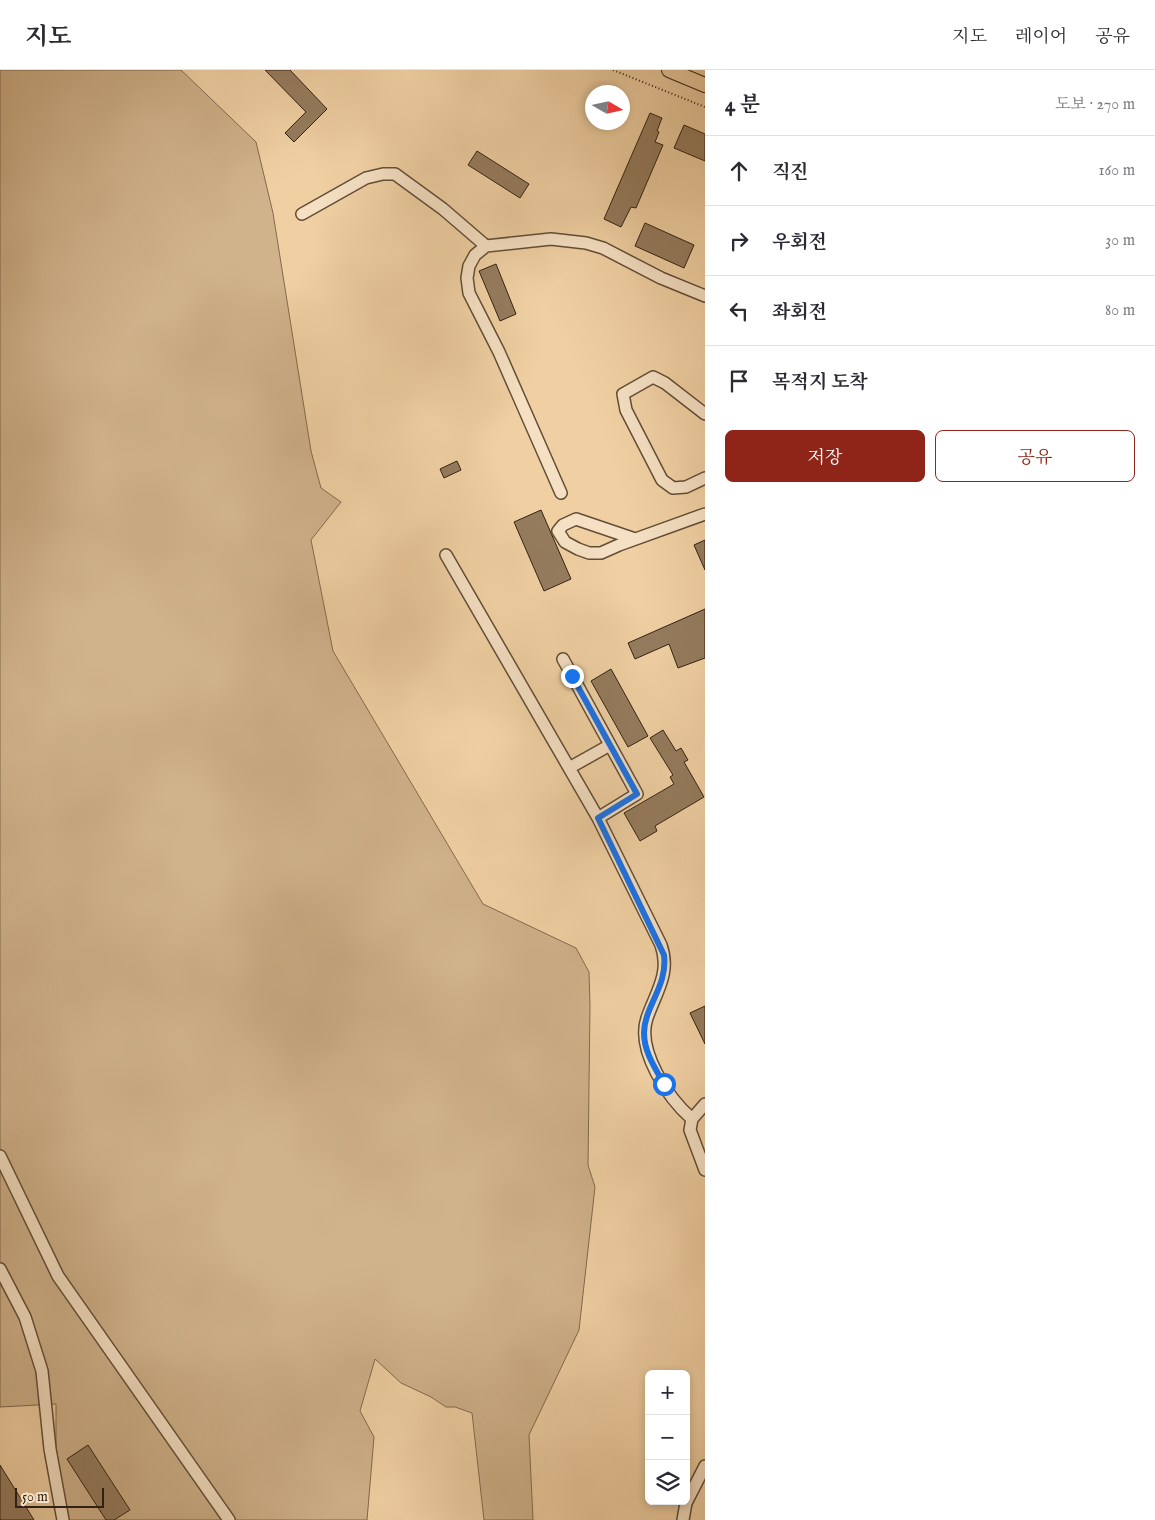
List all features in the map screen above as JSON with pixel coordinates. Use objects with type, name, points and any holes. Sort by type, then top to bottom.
[{"type":"main road","points":[[670,70],[705,85]]},
{"type":"street","points":[[302,214],[366,178],[383,174],[395,174],[443,209],[486,246]]},
{"type":"street","points":[[561,493],[499,352],[469,293],[466,278],[469,266],[475,255],[486,246],[551,239],[586,243],[603,248],[661,278],[705,296]]},
{"type":"street","points":[[705,414],[665,383],[653,377],[623,394],[626,410],[662,480],[673,488],[686,486],[705,478]]},
{"type":"street","points":[[635,539],[576,520],[562,525],[558,531],[565,542],[578,549],[589,553],[601,553],[705,514]]},
{"type":"street","points":[[446,555],[598,818],[664,955],[660,987],[647,1018],[644,1032],[645,1044],[649,1057],[664,1084],[680,1108],[692,1118]]},
{"type":"street","points":[[563,659],[637,794],[598,818]]},
{"type":"street","points":[[570,768],[610,745]]},
{"type":"street","points":[[705,1104],[692,1118],[690,1130],[705,1170]]},
{"type":"street","points":[[0,1156],[58,1276],[229,1520]]},
{"type":"street","points":[[0,1269],[25,1317],[42,1371],[50,1449],[63,1520]]},
{"type":"street","points":[[683,1520],[686,1503],[705,1466]]},
{"type":"path","points":[[613,70],[705,107]]},
{"type":"shaded area","points":[[0,70],[181,70],[256,142],[273,213],[311,451],[321,488],[341,502],[311,540],[333,651],[483,904],[576,948],[589,972],[588,1165],[595,1187],[579,1330],[529,1435],[533,1520],[484,1520],[472,1413],[455,1407],[446,1407],[431,1397],[401,1383],[375,1359],[360,1411],[374,1437],[367,1520],[67,1520],[56,1464],[56,1404],[0,1407]]},
{"type":"building","points":[[265,70],[290,70],[327,109],[294,142],[285,133],[306,112]]},
{"type":"building","points":[[650,113],[662,118],[655,142],[663,145],[636,208],[631,207],[621,227],[604,219]]},
{"type":"building","points":[[684,125],[705,134],[705,161],[674,148]]},
{"type":"building","points":[[477,151],[529,184],[520,198],[468,165]]},
{"type":"building","points":[[645,223],[694,245],[684,268],[635,246]]},
{"type":"building","points":[[496,264],[516,314],[500,321],[479,271]]},
{"type":"building","points":[[457,461],[461,470],[444,478],[440,469]]},
{"type":"building","points":[[541,510],[571,579],[544,591],[514,522]]},
{"type":"building","points":[[705,540],[705,570],[694,545]]},
{"type":"building","points":[[705,609],[705,658],[678,668],[669,644],[635,659],[628,643]]},
{"type":"building","points":[[611,669],[648,736],[628,747],[591,681]]},
{"type":"building","points":[[663,730],[676,751],[681,748],[688,760],[684,762],[704,797],[655,826],[657,831],[640,841],[624,813],[674,784],[670,777],[673,775],[650,738]]},
{"type":"building","points":[[705,1006],[705,1044],[690,1013]]},
{"type":"building","points":[[88,1445],[130,1510],[114,1520],[106,1520],[67,1459]]},
{"type":"building","points":[[0,1465],[34,1520],[0,1520]]},
{"type":"route","points":[[572,676],[637,794],[598,818],[661,945],[664,955],[665,961],[660,987],[647,1018],[644,1032],[649,1057],[664,1084]]}]
